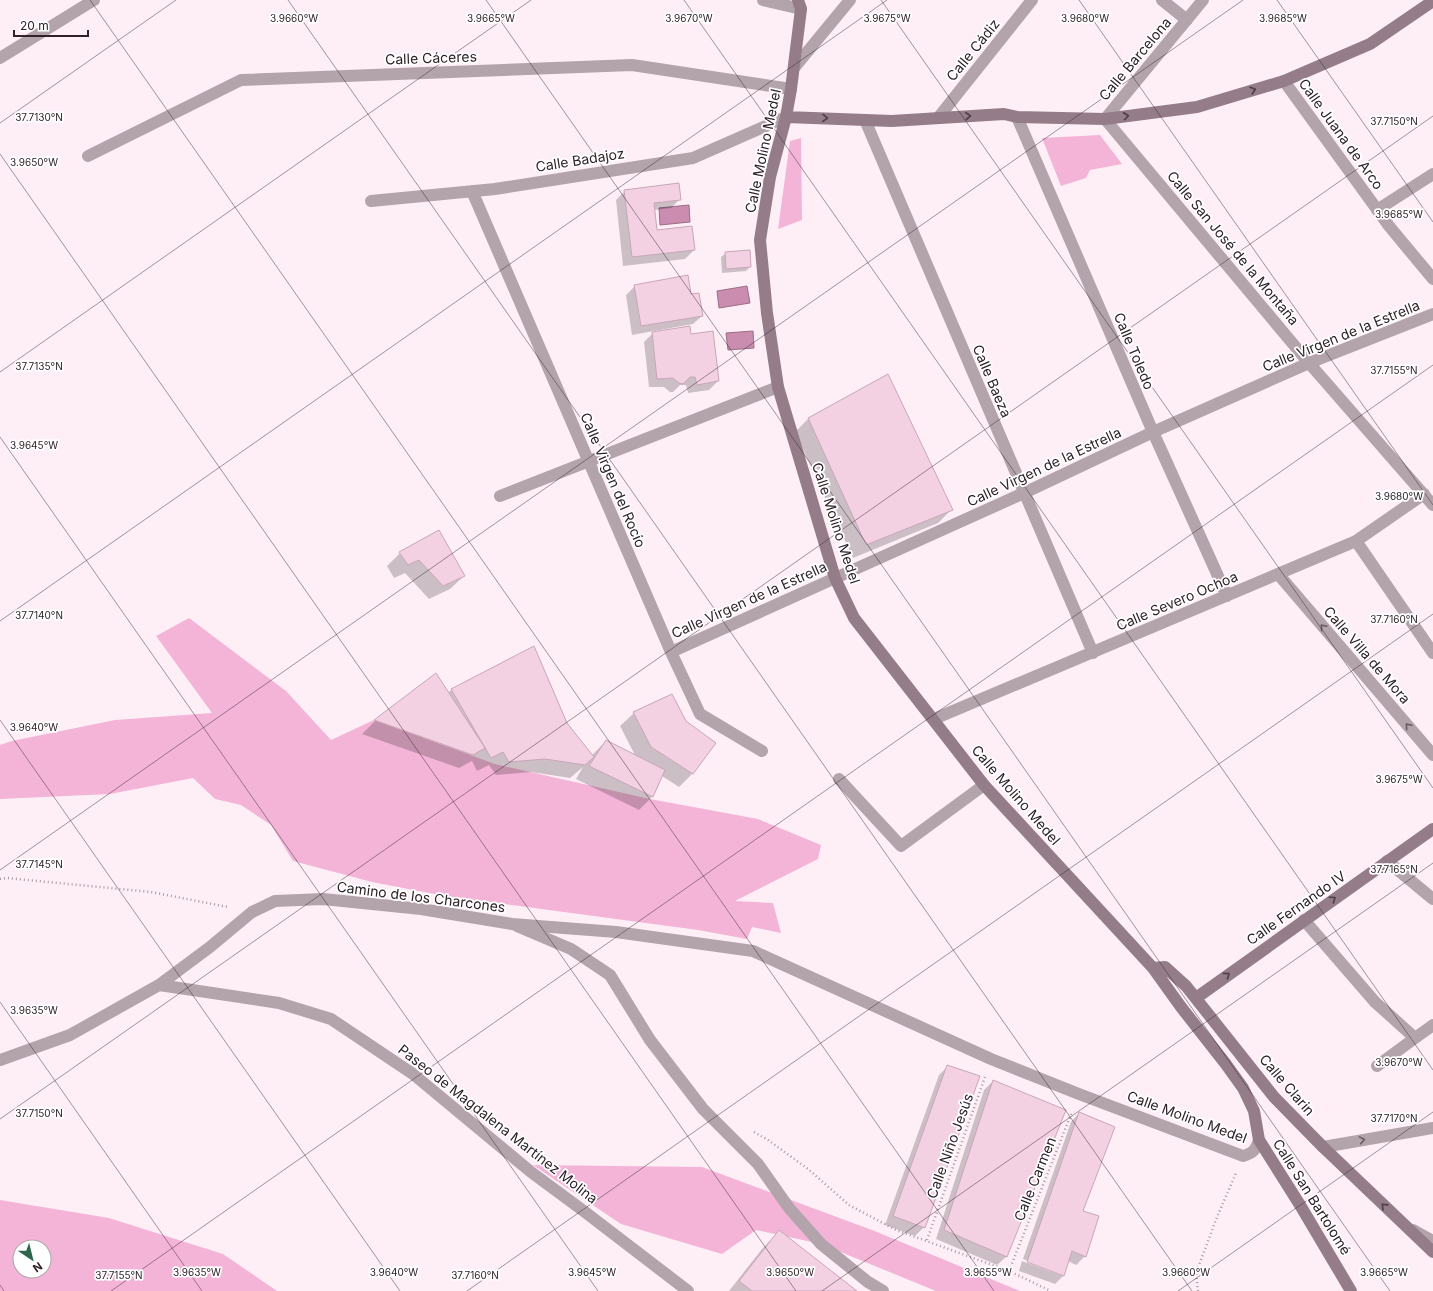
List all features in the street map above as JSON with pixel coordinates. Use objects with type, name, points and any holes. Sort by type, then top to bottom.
[{"type":"street","points":[[0,58],[94,0]]},
{"type":"street","points":[[763,0],[800,5]]},
{"type":"street","points":[[794,68],[850,0]]},
{"type":"street","name":"Calle Cádiz","points":[[938,118],[1032,0]]},
{"type":"street","points":[[1162,0],[1187,20]]},
{"type":"street","name":"Calle Barcelona","points":[[1106,119],[1203,0]]},
{"type":"street","points":[[786,117],[892,121],[1004,114],[1017,117],[1106,119],[1197,107],[1284,81],[1370,44],[1433,1]]},
{"type":"street","name":"Calle Molino Medel","points":[[800,5],[791,89],[786,117],[770,177],[760,240],[767,312],[778,387],[835,578],[854,618],[984,785],[1153,968],[1243,1088],[1254,1111],[1259,1140],[1252,1153],[1243,1156],[991,1059],[871,1004]]},
{"type":"street","name":"Calle Cáceres","points":[[88,156],[240,80],[632,65],[791,89]]},
{"type":"street","name":"Calle Juana de Arco","points":[[1284,81],[1377,210],[1433,279]]},
{"type":"street","name":"Calle Badajoz","points":[[371,201],[495,189],[693,158],[786,117]]},
{"type":"street","name":"Calle Toledo","points":[[1017,117],[1153,432],[1227,596]]},
{"type":"street","name":"Calle San José de la Montaña","points":[[1106,119],[1309,363],[1433,505]]},
{"type":"street","name":"Calle Baeza","points":[[865,120],[1094,653]]},
{"type":"street","points":[[1377,210],[1433,174]]},
{"type":"street","name":"Calle Virgen del Rocío","points":[[472,191],[671,652],[700,714],[762,752]]},
{"type":"street","name":"Calle Virgen de la Estrella","points":[[671,652],[1024,493],[1153,432],[1309,363],[1433,314]]},
{"type":"street","points":[[500,496],[778,387]]},
{"type":"street","name":"Calle Severo Ochoa","points":[[934,719],[1094,653],[1356,541],[1424,494]]},
{"type":"street","points":[[1356,541],[1433,653]]},
{"type":"street","name":"Calle Villa de Mora","points":[[1278,574],[1433,755]]},
{"type":"street","points":[[839,779],[902,846],[984,785]]},
{"type":"street","name":"Calle Fernando IV","points":[[1196,998],[1433,829]]},
{"type":"street","points":[[1387,862],[1433,899]]},
{"type":"street","name":"Camino de los Charcones","points":[[0,1060],[70,1035],[159,985],[210,947],[252,912],[275,901],[323,899],[421,909],[512,924],[616,932],[753,951],[871,1004]]},
{"type":"street","points":[[1304,920],[1375,1002],[1415,1038]]},
{"type":"street","points":[[512,924],[571,949],[610,975],[650,1040],[703,1109],[758,1164],[789,1208],[822,1244],[868,1282],[883,1291]]},
{"type":"street","name":"Calle Clarin","points":[[1153,968],[1164,967],[1186,986],[1274,1097],[1323,1147],[1433,1252]]},
{"type":"street","name":"Paseo de Magdalena Martínez Molina","points":[[159,985],[279,1003],[331,1019],[413,1074],[531,1172],[688,1291]]},
{"type":"street","points":[[1377,1066],[1433,1025]]},
{"type":"street","points":[[1323,1147],[1433,1128]]},
{"type":"street","name":"Calle San Bartolomé","points":[[1259,1140],[1351,1291]]},
{"type":"street","points":[[1405,1226],[1433,1241]]},
{"type":"path","points":[[0,879],[7,878],[151,892],[252,912]]},
{"type":"path","name":"Calle Niño Jesús","points":[[927,1240],[975,1108],[991,1059]]},
{"type":"path","name":"Calle Carmen","points":[[1009,1271],[1079,1094]]},
{"type":"path","points":[[748,1128],[768,1140],[808,1169],[849,1204],[896,1230],[1009,1271],[1051,1291]]},
{"type":"path","points":[[1198,1291],[1196,1273],[1216,1217],[1243,1156]]},
{"type":"shaded area","points":[[1100,135],[1122,164],[1090,170],[1086,178],[1061,186],[1042,138]]},
{"type":"shaded area","points":[[801,138],[802,220],[778,229],[790,141]]},
{"type":"shaded area","points":[[689,205],[690,222],[660,225],[659,208]]},
{"type":"shaded area","points":[[747,286],[750,303],[719,308],[717,291]]},
{"type":"shaded area","points":[[753,331],[754,348],[728,350],[726,333]]},
{"type":"shaded area","points":[[189,618],[286,691],[331,740],[374,720],[495,764],[650,799],[758,819],[821,845],[818,859],[735,901],[773,903],[781,933],[752,927],[747,939],[698,930],[445,896],[372,882],[293,861],[271,825],[241,805],[215,799],[193,778],[110,794],[0,799],[0,745],[12,741],[115,720],[212,713],[156,636]]},
{"type":"shaded area","points":[[533,1165],[702,1167],[872,1230],[1020,1291],[936,1291],[821,1244],[756,1230],[722,1254],[621,1224]]},
{"type":"shaded area","points":[[0,1200],[109,1218],[223,1254],[277,1291],[0,1291]]},
{"type":"building","points":[[679,183],[681,200],[654,203],[657,230],[692,226],[695,250],[632,257],[624,190]]},
{"type":"building","points":[[750,250],[751,267],[726,269],[725,252]]},
{"type":"building","points":[[688,275],[691,294],[699,293],[703,316],[641,326],[634,285]]},
{"type":"building","points":[[690,326],[691,334],[713,331],[719,381],[697,385],[695,377],[690,377],[683,384],[679,383],[673,378],[657,379],[652,332]]},
{"type":"building","points":[[888,374],[953,510],[866,545],[808,418]]},
{"type":"building","points":[[439,530],[465,576],[443,586],[419,560],[408,565],[399,552]]},
{"type":"building","points":[[534,646],[567,723],[594,757],[585,765],[545,759],[509,762],[503,752],[491,758],[451,689]]},
{"type":"building","points":[[436,673],[485,748],[473,755],[374,720]]},
{"type":"building","points":[[672,694],[686,721],[716,743],[693,774],[651,747],[633,712]]},
{"type":"building","points":[[606,740],[665,770],[653,797],[589,766]]},
{"type":"building","points":[[947,1065],[980,1076],[925,1228],[893,1216]]},
{"type":"building","points":[[993,1080],[1066,1110],[1007,1257],[944,1230]]},
{"type":"building","points":[[1079,1112],[1115,1127],[1083,1211],[1099,1216],[1086,1257],[1072,1251],[1064,1276],[1027,1262]]},
{"type":"building","points":[[779,1230],[857,1291],[752,1291],[739,1281]]}]
